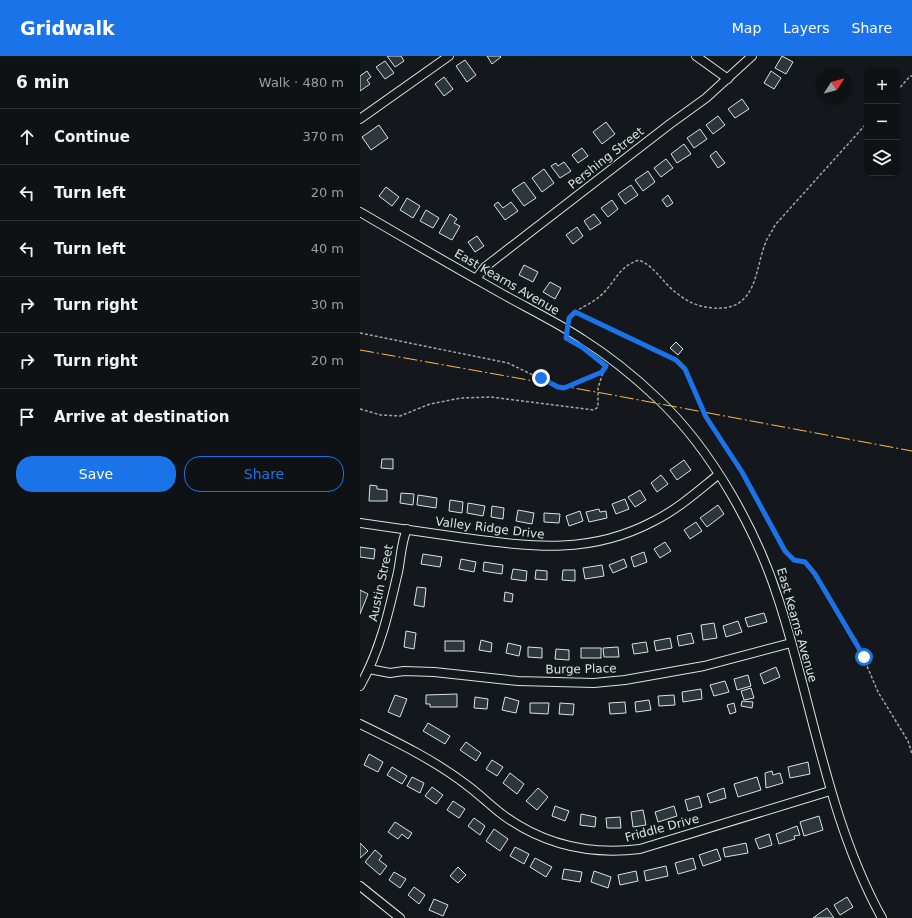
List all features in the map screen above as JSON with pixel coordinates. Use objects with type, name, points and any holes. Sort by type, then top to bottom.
[{"type":"street","points":[[360,119],[449,56]]},
{"type":"street","points":[[696,56],[728,79]]},
{"type":"street","name":"Pershing Street","points":[[476,279],[485,267],[670,124],[706,98],[752,56]]},
{"type":"street","name":"East Kearns Avenue","points":[[360,212],[583,339],[628,373],[660,401],[700,447],[751,531],[767,565],[791,643],[830,791],[878,917]]},
{"type":"street","name":"Valley Ridge Drive","points":[[360,523],[518,545],[545,547],[574,546],[621,535],[655,521],[682,504],[718,475]]},
{"type":"street","name":"Austin Street","points":[[360,686],[384,631],[398,570],[402,540],[407,529]]},
{"type":"street","name":"Burge Place","points":[[369,668],[390,673],[404,671],[434,672],[518,681],[594,683],[625,680],[704,666],[791,643]]},
{"type":"street","name":"Friddle Drive","points":[[360,724],[387,737],[468,785],[503,815],[526,830],[562,844],[581,849],[620,851],[640,849],[830,791]]},
{"type":"street","points":[[360,886],[400,918]]},
{"type":"path","points":[[900,87],[912,76]]},
{"type":"path","points":[[568,324],[569,318],[575,312],[599,296],[629,263],[639,260],[649,264],[676,293],[690,302],[704,307],[722,308],[739,304],[748,295],[754,284],[768,238],[776,225],[864,126]]},
{"type":"path","points":[[575,312],[676,360],[685,369],[706,417],[742,472],[785,551],[794,560],[805,562],[856,640],[864,657],[868,672],[878,692],[908,741],[912,754]]},
{"type":"path","points":[[360,333],[508,363],[558,387],[569,387],[602,372]]},
{"type":"path","points":[[360,409],[381,415],[400,416],[430,404],[461,398],[491,397],[594,410],[598,407],[598,388],[602,372],[606,366],[600,361]]},
{"type":"building","points":[[387,56],[401,56],[404,61],[395,67]]},
{"type":"building","points":[[487,56],[500,56],[501,57],[492,64]]},
{"type":"building","points":[[782,56],[793,62],[786,74],[775,68]]},
{"type":"building","points":[[465,60],[476,75],[467,82],[456,66]]},
{"type":"building","points":[[385,61],[394,73],[385,79],[376,67]]},
{"type":"building","points":[[367,71],[371,77],[367,80],[370,84],[360,91],[360,76]]},
{"type":"building","points":[[771,71],[781,78],[774,89],[764,83]]},
{"type":"building","points":[[444,77],[453,89],[444,96],[435,84]]},
{"type":"building","points":[[742,99],[749,109],[735,118],[728,109]]},
{"type":"building","points":[[718,116],[725,125],[713,134],[706,125]]},
{"type":"building","points":[[606,122],[615,134],[602,144],[593,132]]},
{"type":"building","points":[[379,125],[388,138],[371,150],[362,137]]},
{"type":"building","points":[[700,129],[707,139],[694,148],[687,138]]},
{"type":"building","points":[[684,144],[691,154],[677,163],[671,154]]},
{"type":"building","points":[[582,148],[588,156],[578,163],[572,155]]},
{"type":"building","points":[[716,151],[725,163],[718,168],[710,156]]},
{"type":"building","points":[[666,159],[673,168],[661,177],[654,168]]},
{"type":"building","points":[[564,162],[571,171],[560,178],[551,166],[556,163],[558,166]]},
{"type":"building","points":[[544,169],[554,183],[542,192],[532,178]]},
{"type":"building","points":[[648,171],[655,182],[643,191],[635,180]]},
{"type":"building","points":[[524,182],[536,198],[524,206],[512,190]]},
{"type":"building","points":[[631,185],[638,195],[625,204],[618,194]]},
{"type":"building","points":[[386,187],[399,197],[392,206],[379,196]]},
{"type":"building","points":[[668,195],[673,203],[667,207],[662,200]]},
{"type":"building","points":[[407,198],[420,206],[413,218],[400,210]]},
{"type":"building","points":[[612,200],[618,209],[608,217],[601,208]]},
{"type":"building","points":[[498,202],[503,208],[511,202],[518,211],[505,220],[494,205]]},
{"type":"building","points":[[426,210],[439,218],[433,228],[420,221]]},
{"type":"building","points":[[450,214],[457,219],[454,223],[460,226],[452,240],[439,233]]},
{"type":"building","points":[[594,214],[601,223],[590,230],[584,221]]},
{"type":"building","points":[[577,227],[583,236],[573,244],[566,235]]},
{"type":"building","points":[[477,236],[484,246],[475,252],[468,242]]},
{"type":"building","points":[[524,265],[538,272],[533,282],[519,275]]},
{"type":"building","points":[[550,282],[561,288],[555,299],[543,292]]},
{"type":"building","points":[[676,342],[683,349],[678,355],[670,348]]},
{"type":"building","points":[[382,459],[393,459],[393,469],[381,468]]},
{"type":"building","points":[[684,460],[691,470],[677,480],[670,470]]},
{"type":"building","points":[[661,475],[668,484],[657,492],[651,483]]},
{"type":"building","points":[[370,485],[377,486],[377,489],[387,490],[387,501],[369,501]]},
{"type":"building","points":[[640,490],[646,500],[635,507],[628,497]]},
{"type":"building","points":[[401,493],[414,494],[413,505],[400,503]]},
{"type":"building","points":[[418,495],[437,498],[436,508],[417,505]]},
{"type":"building","points":[[625,499],[629,509],[616,514],[612,504]]},
{"type":"building","points":[[450,500],[463,502],[462,513],[449,511]]},
{"type":"building","points":[[468,503],[485,506],[483,516],[467,513]]},
{"type":"building","points":[[718,505],[724,514],[707,527],[700,518]]},
{"type":"building","points":[[492,506],[504,508],[503,519],[491,517]]},
{"type":"building","points":[[599,509],[600,512],[606,511],[607,518],[589,522],[586,512]]},
{"type":"building","points":[[518,510],[534,513],[532,524],[516,521]]},
{"type":"building","points":[[580,511],[583,521],[569,526],[566,516]]},
{"type":"building","points":[[544,513],[560,514],[559,523],[544,522]]},
{"type":"building","points":[[696,522],[702,531],[690,539],[684,530]]},
{"type":"building","points":[[665,542],[671,551],[660,558],[654,549]]},
{"type":"building","points":[[360,547],[375,549],[374,559],[360,557]]},
{"type":"building","points":[[644,552],[647,562],[634,567],[631,557]]},
{"type":"building","points":[[423,554],[442,557],[440,567],[421,564]]},
{"type":"building","points":[[461,559],[476,562],[474,572],[459,569]]},
{"type":"building","points":[[624,559],[627,567],[613,573],[609,565]]},
{"type":"building","points":[[484,562],[503,565],[502,574],[483,571]]},
{"type":"building","points":[[602,565],[604,576],[585,579],[583,568]]},
{"type":"building","points":[[513,569],[527,571],[526,581],[511,579]]},
{"type":"building","points":[[536,570],[547,571],[547,580],[535,579]]},
{"type":"building","points":[[563,570],[575,570],[575,581],[562,580]]},
{"type":"building","points":[[417,587],[426,588],[424,607],[414,605]]},
{"type":"building","points":[[360,590],[368,594],[360,614]]},
{"type":"building","points":[[505,592],[513,594],[512,602],[504,601]]},
{"type":"building","points":[[764,613],[767,622],[748,627],[745,618]]},
{"type":"building","points":[[738,621],[742,632],[726,637],[723,626]]},
{"type":"building","points":[[714,623],[717,638],[703,640],[701,625]]},
{"type":"building","points":[[406,631],[416,633],[414,649],[404,647]]},
{"type":"building","points":[[691,633],[694,643],[679,646],[677,636]]},
{"type":"building","points":[[670,638],[672,648],[656,651],[654,641]]},
{"type":"building","points":[[481,640],[492,643],[491,652],[479,650]]},
{"type":"building","points":[[445,641],[464,641],[464,651],[445,651]]},
{"type":"building","points":[[646,642],[648,652],[634,654],[632,644]]},
{"type":"building","points":[[508,643],[521,646],[519,656],[506,653]]},
{"type":"building","points":[[528,647],[542,648],[542,658],[528,657]]},
{"type":"building","points":[[618,647],[619,657],[604,657],[603,648]]},
{"type":"building","points":[[581,648],[601,648],[601,658],[581,658]]},
{"type":"building","points":[[556,649],[569,650],[569,660],[555,659]]},
{"type":"building","points":[[776,667],[780,677],[764,684],[760,674]]},
{"type":"building","points":[[748,675],[751,686],[737,690],[734,679]]},
{"type":"building","points":[[725,681],[729,692],[714,696],[710,685]]},
{"type":"building","points":[[751,688],[754,698],[744,700],[741,691]]},
{"type":"building","points":[[701,689],[702,699],[683,702],[682,692]]},
{"type":"building","points":[[457,694],[457,707],[430,707],[430,704],[426,704],[426,695]]},
{"type":"building","points":[[395,695],[407,699],[400,717],[388,712]]},
{"type":"building","points":[[674,695],[675,705],[659,706],[658,696]]},
{"type":"building","points":[[475,697],[488,699],[487,709],[474,708]]},
{"type":"building","points":[[505,697],[519,701],[516,713],[502,710]]},
{"type":"building","points":[[649,700],[651,710],[636,712],[635,702]]},
{"type":"building","points":[[742,701],[753,702],[752,708],[741,706]]},
{"type":"building","points":[[625,702],[626,713],[610,714],[609,703]]},
{"type":"building","points":[[530,703],[549,703],[548,714],[530,713]]},
{"type":"building","points":[[560,703],[574,704],[573,715],[559,714]]},
{"type":"building","points":[[734,703],[736,712],[730,714],[727,705]]},
{"type":"building","points":[[428,723],[450,736],[445,744],[423,731]]},
{"type":"building","points":[[466,742],[481,753],[476,761],[460,750]]},
{"type":"building","points":[[369,754],[383,762],[378,772],[364,765]]},
{"type":"building","points":[[492,760],[503,767],[497,776],[486,769]]},
{"type":"building","points":[[808,762],[810,774],[790,778],[788,767]]},
{"type":"building","points":[[392,767],[407,776],[402,784],[387,775]]},
{"type":"building","points":[[772,771],[773,775],[780,773],[783,783],[766,788],[765,773]]},
{"type":"building","points":[[510,773],[524,784],[517,794],[503,783]]},
{"type":"building","points":[[412,777],[424,783],[420,793],[407,786]]},
{"type":"building","points":[[757,777],[761,790],[738,797],[734,784]]},
{"type":"building","points":[[432,787],[443,795],[436,804],[425,796]]},
{"type":"building","points":[[538,788],[548,797],[537,810],[526,801]]},
{"type":"building","points":[[724,788],[726,798],[710,803],[707,794]]},
{"type":"building","points":[[699,796],[702,807],[688,811],[685,800]]},
{"type":"building","points":[[453,801],[465,809],[459,818],[447,810]]},
{"type":"building","points":[[555,806],[569,811],[565,821],[552,816]]},
{"type":"building","points":[[674,806],[677,816],[658,822],[655,812]]},
{"type":"building","points":[[643,810],[646,825],[633,827],[631,812]]},
{"type":"building","points":[[581,814],[596,817],[595,827],[580,825]]},
{"type":"building","points":[[819,816],[823,830],[804,836],[800,822]]},
{"type":"building","points":[[620,817],[621,828],[607,828],[606,818]]},
{"type":"building","points":[[474,818],[485,826],[480,835],[468,826]]},
{"type":"building","points":[[395,822],[412,833],[408,839],[402,834],[398,839],[388,832]]},
{"type":"building","points":[[797,826],[800,835],[794,836],[795,839],[779,844],[776,834]]},
{"type":"building","points":[[494,829],[508,839],[500,851],[486,841]]},
{"type":"building","points":[[769,834],[772,845],[759,849],[755,839]]},
{"type":"building","points":[[360,843],[368,851],[360,858]]},
{"type":"building","points":[[746,843],[748,853],[725,857],[723,848]]},
{"type":"building","points":[[515,847],[529,854],[524,864],[510,856]]},
{"type":"building","points":[[717,849],[721,860],[703,866],[699,855]]},
{"type":"building","points":[[375,850],[382,856],[379,860],[387,866],[380,875],[365,862]]},
{"type":"building","points":[[535,858],[552,867],[546,877],[530,867]]},
{"type":"building","points":[[693,858],[696,869],[678,874],[675,863]]},
{"type":"building","points":[[666,866],[668,876],[646,881],[644,871]]},
{"type":"building","points":[[458,867],[466,875],[458,883],[450,876]]},
{"type":"building","points":[[564,869],[582,872],[580,882],[562,879]]},
{"type":"building","points":[[594,871],[611,877],[608,888],[591,882]]},
{"type":"building","points":[[636,871],[638,881],[620,885],[618,875]]},
{"type":"building","points":[[394,872],[406,879],[400,888],[389,880]]},
{"type":"building","points":[[414,887],[425,895],[419,904],[408,895]]},
{"type":"building","points":[[847,897],[853,907],[840,915],[834,905]]},
{"type":"building","points":[[434,899],[448,905],[443,916],[429,910]]},
{"type":"building","points":[[827,908],[834,918],[813,918]]},
{"type":"power","points":[[360,350],[912,451]]},
{"type":"route","points":[[541,378],[558,387],[564,388],[587,380],[602,372],[606,366],[582,347],[566,338],[569,318],[575,312],[659,354],[676,360],[685,369],[706,417],[742,472],[785,551],[794,560],[805,562],[815,574],[856,640],[864,657]]}]
